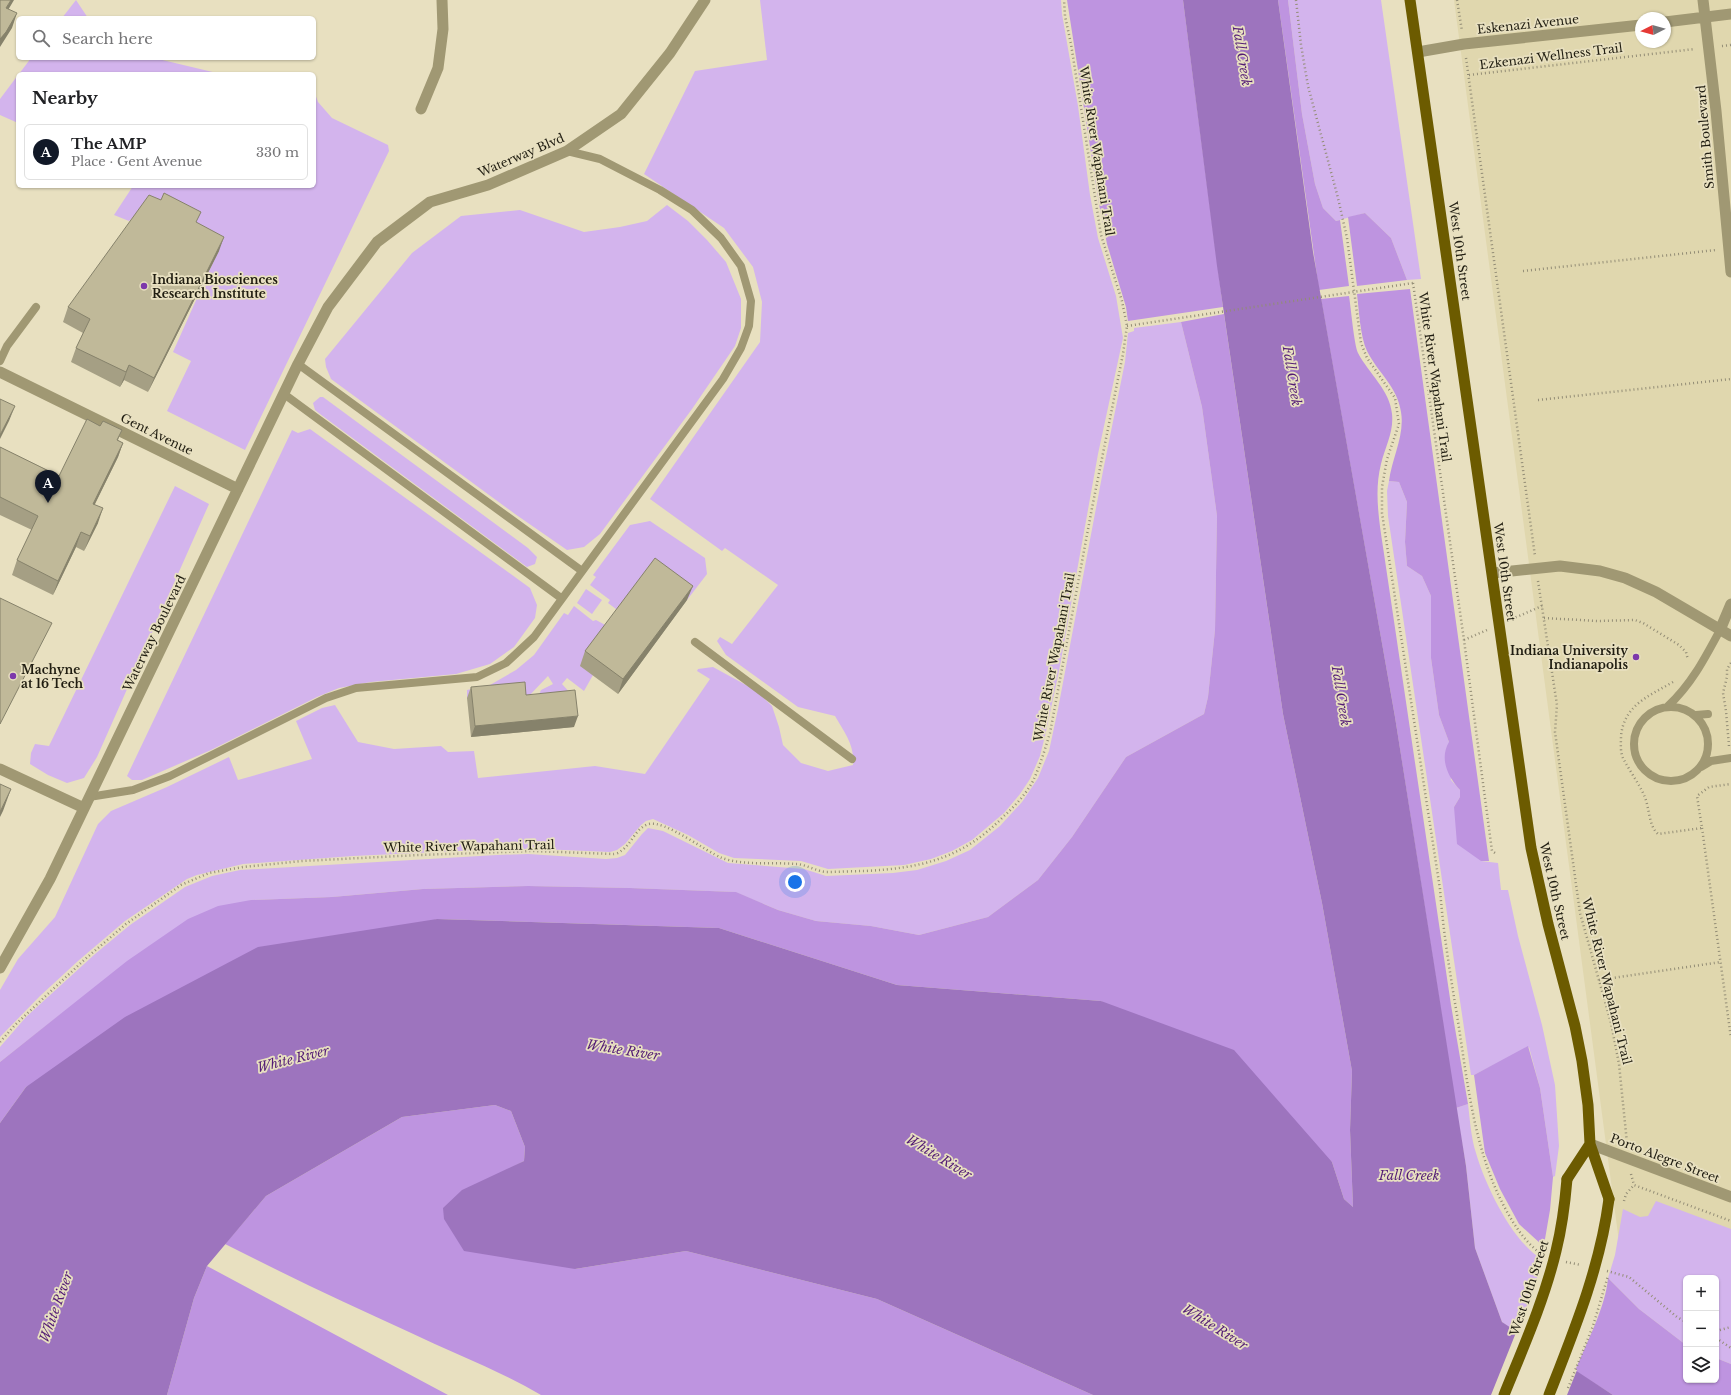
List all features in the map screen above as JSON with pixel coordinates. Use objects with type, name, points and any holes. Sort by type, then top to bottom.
[{"type":"main road","name":"West 10th Street","points":[[1410,0],[1493,573],[1531,848],[1548,924],[1575,1026],[1582,1061],[1588,1105],[1590,1144],[1609,1199],[1601,1247],[1589,1288],[1550,1395]]},
{"type":"main road","name":"West 10th Street","points":[[1504,1395],[1548,1281],[1556,1250],[1568,1179],[1590,1144]]},
{"type":"street","points":[[421,110],[440,61],[443,29],[442,0]]},
{"type":"street","name":"Waterway Blvd","points":[[328,306],[377,242],[430,202],[488,185],[567,151],[621,114],[670,53],[705,0]]},
{"type":"street","name":"Smith Boulevard","points":[[1703,0],[1710,47],[1728,223],[1728,249],[1731,272]]},
{"type":"street","points":[[1671,21],[1731,14]]},
{"type":"street","name":"Eskenazi Avenue","points":[[1418,52],[1464,44],[1635,26]]},
{"type":"street","name":"Waterway Boulevard","points":[[0,968],[50,879],[298,364],[328,306]]},
{"type":"street","name":"Gent Avenue","points":[[0,372],[238,489]]},
{"type":"street","points":[[1493,573],[1560,566],[1600,571],[1624,578],[1656,592],[1731,636]]},
{"type":"street","points":[[1720,630],[1731,604]]},
{"type":"street","points":[[0,769],[84,808]]},
{"type":"street","name":"Porto Alegre Street","points":[[1590,1144],[1731,1196]]},
{"type":"lane","points":[[89,796],[134,790],[170,776],[326,698],[356,688],[477,677],[506,663],[534,637],[560,598],[582,571],[723,379],[741,348],[749,326],[751,301],[741,266],[721,238],[692,210],[660,190],[600,159],[567,151]]},
{"type":"lane","points":[[0,361],[7,346],[36,307]]},
{"type":"lane","points":[[298,364],[582,571]]},
{"type":"lane","points":[[284,394],[560,598]]},
{"type":"lane","points":[[1668,706],[1682,692],[1701,664],[1720,630]]},
{"type":"lane","points":[[695,642],[852,759]]},
{"type":"lane","points":[[1668,706],[1688,710],[1696,715],[1703,724],[1707,735],[1708,747],[1705,758],[1699,768],[1692,775],[1673,781],[1660,779],[1649,773],[1640,764],[1635,752],[1634,740],[1638,727],[1645,717],[1656,710],[1668,706]]},
{"type":"lane","points":[[1696,715],[1708,714]]},
{"type":"lane","points":[[1699,768],[1711,761],[1730,758]]},
{"type":"path","name":"White River Wapahani Trail","points":[[0,1042],[15,1025],[84,960],[126,924],[181,885],[216,872],[243,867],[294,862],[419,855],[532,851],[613,854],[622,851],[642,829],[649,824],[659,824],[722,858],[744,862],[798,864],[824,872],[895,870],[914,867],[946,856],[975,842],[995,826],[1016,805],[1032,782],[1044,754],[1056,703],[1092,508],[1123,354],[1127,326],[1122,301],[1101,236],[1065,16],[1064,0]]},
{"type":"path","points":[[1296,0],[1301,45],[1308,86],[1338,198],[1347,238],[1360,342],[1367,358],[1395,398],[1399,424],[1387,459],[1382,487],[1382,513],[1440,889],[1442,915],[1452,985],[1476,1127],[1482,1154],[1492,1184],[1520,1232],[1536,1250],[1546,1257]]},
{"type":"path","points":[[1457,0],[1459,14]]},
{"type":"path","name":"Ezkenazi Wellness Trail","points":[[1532,532],[1469,75],[1731,45]]},
{"type":"path","points":[[1523,271],[1728,249]]},
{"type":"path","name":"White River Wapahani Trail","points":[[1127,326],[1413,284],[1464,640],[1492,851],[1495,853]]},
{"type":"path","points":[[1538,400],[1731,379]]},
{"type":"path","name":"White River Wapahani Trail","points":[[1542,606],[1557,705],[1555,732],[1580,913],[1612,1029],[1620,1064],[1628,1158],[1634,1185],[1731,1221]]},
{"type":"path","points":[[1544,618],[1598,621],[1635,620],[1643,622],[1679,645],[1686,652],[1688,658],[1687,663]]},
{"type":"path","points":[[1730,758],[1723,693],[1727,677],[1727,669],[1731,663]]},
{"type":"path","points":[[1679,678],[1641,701],[1628,713],[1622,726],[1622,757],[1638,782],[1649,805],[1652,829],[1658,834],[1702,828]]},
{"type":"path","points":[[1731,784],[1709,787],[1697,796],[1731,1038]]},
{"type":"path","points":[[1599,980],[1720,962]]},
{"type":"path","points":[[1561,1261],[1584,1266]]},
{"type":"path","points":[[1599,1270],[1629,1277],[1683,1320]]},
{"type":"path","points":[[1719,1331],[1731,1327]]},
{"type":"path","points":[[1719,1340],[1731,1348]]},
{"type":"shaded area","points":[[76,0],[87,16],[64,16]]},
{"type":"shaded area","points":[[760,0],[1061,0],[1062,14],[1078,106],[1090,195],[1098,238],[1116,296],[1123,338],[1098,454],[1059,671],[1045,736],[1040,756],[1030,779],[1020,794],[1004,813],[972,840],[952,851],[931,859],[904,865],[828,869],[801,861],[734,858],[719,853],[688,835],[653,819],[646,821],[641,825],[625,844],[617,850],[610,852],[501,849],[353,856],[243,864],[197,875],[187,879],[125,921],[40,996],[0,1037],[0,990],[18,959],[55,917],[98,824],[111,811],[167,787],[229,757],[238,780],[312,759],[296,721],[322,708],[335,705],[358,742],[394,749],[441,746],[448,752],[474,751],[478,778],[595,766],[645,774],[710,679],[697,671],[698,669],[713,667],[757,691],[772,706],[783,745],[801,763],[828,771],[853,765],[851,746],[846,734],[835,716],[798,707],[726,655],[717,641],[720,637],[732,644],[778,585],[725,548],[722,551],[650,499],[760,342],[762,302],[753,267],[724,228],[644,174],[695,71],[767,60]]},
{"type":"shaded area","points":[[1067,0],[1183,0],[1223,307],[1128,321],[1126,307],[1107,244],[1099,204]]},
{"type":"shaded area","points":[[1278,0],[1288,0],[1302,114],[1315,184],[1323,208],[1336,221],[1340,220],[1349,286],[1319,290]]},
{"type":"shaded area","points":[[1288,0],[1381,0],[1421,279],[1407,280],[1391,238],[1365,213],[1336,221],[1323,208],[1315,184],[1302,114]]},
{"type":"shaded area","name":"Indiana University Indianapolis","points":[[1454,0],[1731,0],[1731,1317],[1719,1286],[1719,1275],[1683,1275],[1683,1278],[1623,1272]]},
{"type":"shaded area","points":[[30,60],[162,60],[213,72],[20,72]]},
{"type":"shaded area","points":[[16,78],[16,122],[0,115],[0,99]]},
{"type":"shaded area","points":[[316,96],[318,102],[332,118],[388,145],[389,151],[245,450],[167,411],[191,361],[173,352],[218,251],[143,209],[129,221],[114,215],[132,188],[316,188]]},
{"type":"shaded area","points":[[667,205],[688,221],[726,262],[741,299],[741,328],[735,346],[692,409],[600,534],[584,547],[567,550],[515,514],[331,379],[326,367],[325,359],[412,253],[461,216],[520,210],[584,232],[620,227],[647,221]]},
{"type":"shaded area","points":[[1365,213],[1391,238],[1407,280],[1357,286],[1348,217]]},
{"type":"shaded area","points":[[1410,289],[1489,861],[1481,861],[1457,844],[1454,807],[1460,797],[1460,790],[1446,768],[1445,755],[1449,742],[1439,715],[1431,658],[1431,596],[1422,576],[1407,566],[1405,542],[1407,502],[1399,482],[1389,481],[1400,438],[1402,421],[1401,412],[1396,395],[1367,351],[1360,323],[1357,294]]},
{"type":"shaded area","points":[[1349,296],[1358,353],[1387,397],[1392,414],[1392,427],[1379,474],[1379,516],[1451,1005],[1468,1104],[1456,1108],[1395,717],[1321,299]]},
{"type":"shaded area","points":[[1224,314],[1283,714],[1322,903],[1352,1071],[1350,1130],[1353,1207],[1344,1199],[1332,1162],[1101,1001],[897,985],[719,928],[437,919],[26,1087],[0,1123],[0,1062],[127,961],[188,919],[218,906],[251,900],[332,897],[423,889],[528,886],[736,892],[778,910],[816,921],[871,926],[919,935],[988,917],[1038,880],[1072,837],[1126,757],[1204,714],[1208,697],[1215,630],[1217,516],[1202,407],[1181,322]]},
{"type":"shaded area","points":[[1181,322],[1202,407],[1217,516],[1215,630],[1208,697],[1204,714],[1126,757],[1072,837],[1038,880],[988,917],[919,935],[871,926],[816,921],[778,910],[735,892],[630,888],[528,886],[423,889],[332,897],[251,900],[61,1014],[0,1062],[0,1047],[26,1017],[95,954],[130,925],[185,887],[212,876],[240,870],[497,855],[528,854],[606,859],[617,858],[625,855],[648,828],[663,831],[728,863],[804,869],[826,876],[893,873],[917,870],[946,861],[970,850],[1000,826],[1022,802],[1038,778],[1049,751],[1125,362],[1128,333],[1134,331],[1134,328]]},
{"type":"shaded area","points":[[320,397],[323,397],[528,548],[537,557],[535,564],[527,567],[320,414],[315,410],[313,403]]},
{"type":"shaded area","points":[[310,429],[530,588],[537,605],[535,618],[514,647],[490,664],[456,674],[371,682],[339,688],[317,697],[211,750],[142,780],[132,780],[127,776],[292,430],[298,433]]},
{"type":"shaded area","points":[[1389,481],[1399,482],[1407,502],[1405,542],[1407,566],[1422,576],[1431,596],[1431,658],[1439,715],[1449,742],[1451,780],[1460,790],[1460,797],[1454,807],[1481,861],[1498,863],[1501,890],[1508,890],[1518,936],[1542,1025],[1555,1085],[1559,1146],[1555,1176],[1553,1177],[1540,1088],[1529,1047],[1474,1075],[1471,1075],[1388,516],[1387,491]]},
{"type":"shaded area","points":[[175,486],[209,504],[97,757],[84,778],[67,783],[48,775],[30,764],[31,753],[35,744],[49,746]]},
{"type":"shaded area","points":[[650,521],[705,558],[707,574],[687,600],[620,612],[608,603],[610,600],[590,585],[596,577],[593,575],[630,525]]},
{"type":"shaded area","points":[[586,589],[602,600],[592,614],[577,603]]},
{"type":"shaded area","points":[[574,606],[593,621],[596,620],[609,627],[593,675],[584,691],[567,678],[562,684],[572,695],[537,699],[541,690],[553,684],[548,676],[527,698],[467,698],[467,690],[490,685],[516,670],[534,655],[564,613],[568,615]]},
{"type":"shaded area","points":[[1528,1046],[1540,1088],[1553,1177],[1550,1210],[1545,1239],[1542,1245],[1519,1224],[1500,1189],[1485,1153],[1474,1075]]},
{"type":"shaded area","points":[[1468,1104],[1474,1147],[1480,1166],[1493,1196],[1511,1227],[1521,1240],[1531,1251],[1542,1259],[1535,1285],[1517,1333],[1502,1322],[1475,1248],[1466,1166],[1456,1108]]},
{"type":"shaded area","points":[[495,1105],[511,1111],[525,1147],[524,1161],[503,1172],[575,1269],[686,1251],[877,1299],[1093,1395],[541,1395],[492,1370],[340,1300],[225,1244],[266,1196],[402,1117]]},
{"type":"shaded area","points":[[1656,1201],[1731,1229],[1731,1364],[1719,1359],[1719,1275],[1683,1275],[1683,1343],[1639,1309],[1608,1278],[1615,1255],[1623,1209],[1640,1217],[1648,1216]]},
{"type":"shaded area","points":[[207,1266],[448,1395],[167,1395],[194,1298]]},
{"type":"shaded area","points":[[1608,1278],[1639,1309],[1683,1343],[1683,1383],[1719,1383],[1719,1359],[1731,1364],[1731,1395],[1613,1395],[1575,1371],[1600,1313]]},
{"type":"water","points":[[1183,0],[1278,0],[1313,252],[1395,717],[1466,1166],[1475,1248],[1502,1322],[1613,1395],[1093,1395],[877,1299],[686,1251],[575,1269],[464,1251],[444,1219],[443,1208],[462,1190],[524,1161],[525,1147],[511,1111],[495,1105],[402,1117],[266,1196],[207,1266],[194,1298],[167,1395],[0,1395],[0,1123],[26,1087],[125,1017],[258,947],[437,919],[719,928],[897,985],[1101,1001],[1234,1050],[1332,1162],[1344,1199],[1353,1207],[1350,1130],[1352,1071],[1322,903],[1283,714],[1217,266]]},
{"type":"pier","points":[[1517,1330],[1577,1370],[1567,1395],[1491,1395]]},
{"type":"building","points":[[0,0],[11,0],[6,8],[17,13],[0,39]]},
{"type":"building","name":"Indiana Biosciences Research Institute","points":[[164,193],[201,212],[196,222],[224,237],[154,378],[129,365],[126,372],[76,348],[90,319],[68,307],[149,195],[161,200]]},
{"type":"building","points":[[0,399],[15,406],[0,435]]},
{"type":"building","points":[[87,419],[100,426],[103,421],[122,430],[117,440],[123,443],[93,504],[103,508],[90,536],[81,532],[58,581],[17,560],[38,516],[0,497],[0,447],[59,476]]},
{"type":"building","points":[[655,558],[693,586],[623,679],[585,651]]},
{"type":"building","name":"Machyne at 16 Tech","points":[[0,598],[52,623],[0,724]]},
{"type":"building","points":[[525,682],[526,695],[575,690],[578,716],[475,726],[471,687]]},
{"type":"building","points":[[0,784],[11,789],[0,812]]},
{"type":"place","name":"Indiana Biosciences Research Institute","points":[[144,286]]},
{"type":"place","name":"The AMP","points":[[48,503]]},
{"type":"place","name":"Indiana University Indianapolis","points":[[1636,657]]},
{"type":"place","name":"Machyne at 16 Tech","points":[[13,676]]},
{"type":"water label","name":"Fall Creek","points":[[1242,56]]},
{"type":"water label","name":"Fall Creek","points":[[1292,376]]},
{"type":"water label","name":"Fall Creek","points":[[1341,696]]},
{"type":"water label","name":"White River","points":[[623,1050]]},
{"type":"water label","name":"White River","points":[[293,1059]]},
{"type":"water label","name":"White River","points":[[939,1157]]},
{"type":"water label","name":"Fall Creek","points":[[1409,1175]]},
{"type":"water label","name":"White River","points":[[56,1307]]},
{"type":"water label","name":"White River","points":[[1215,1327]]}]
